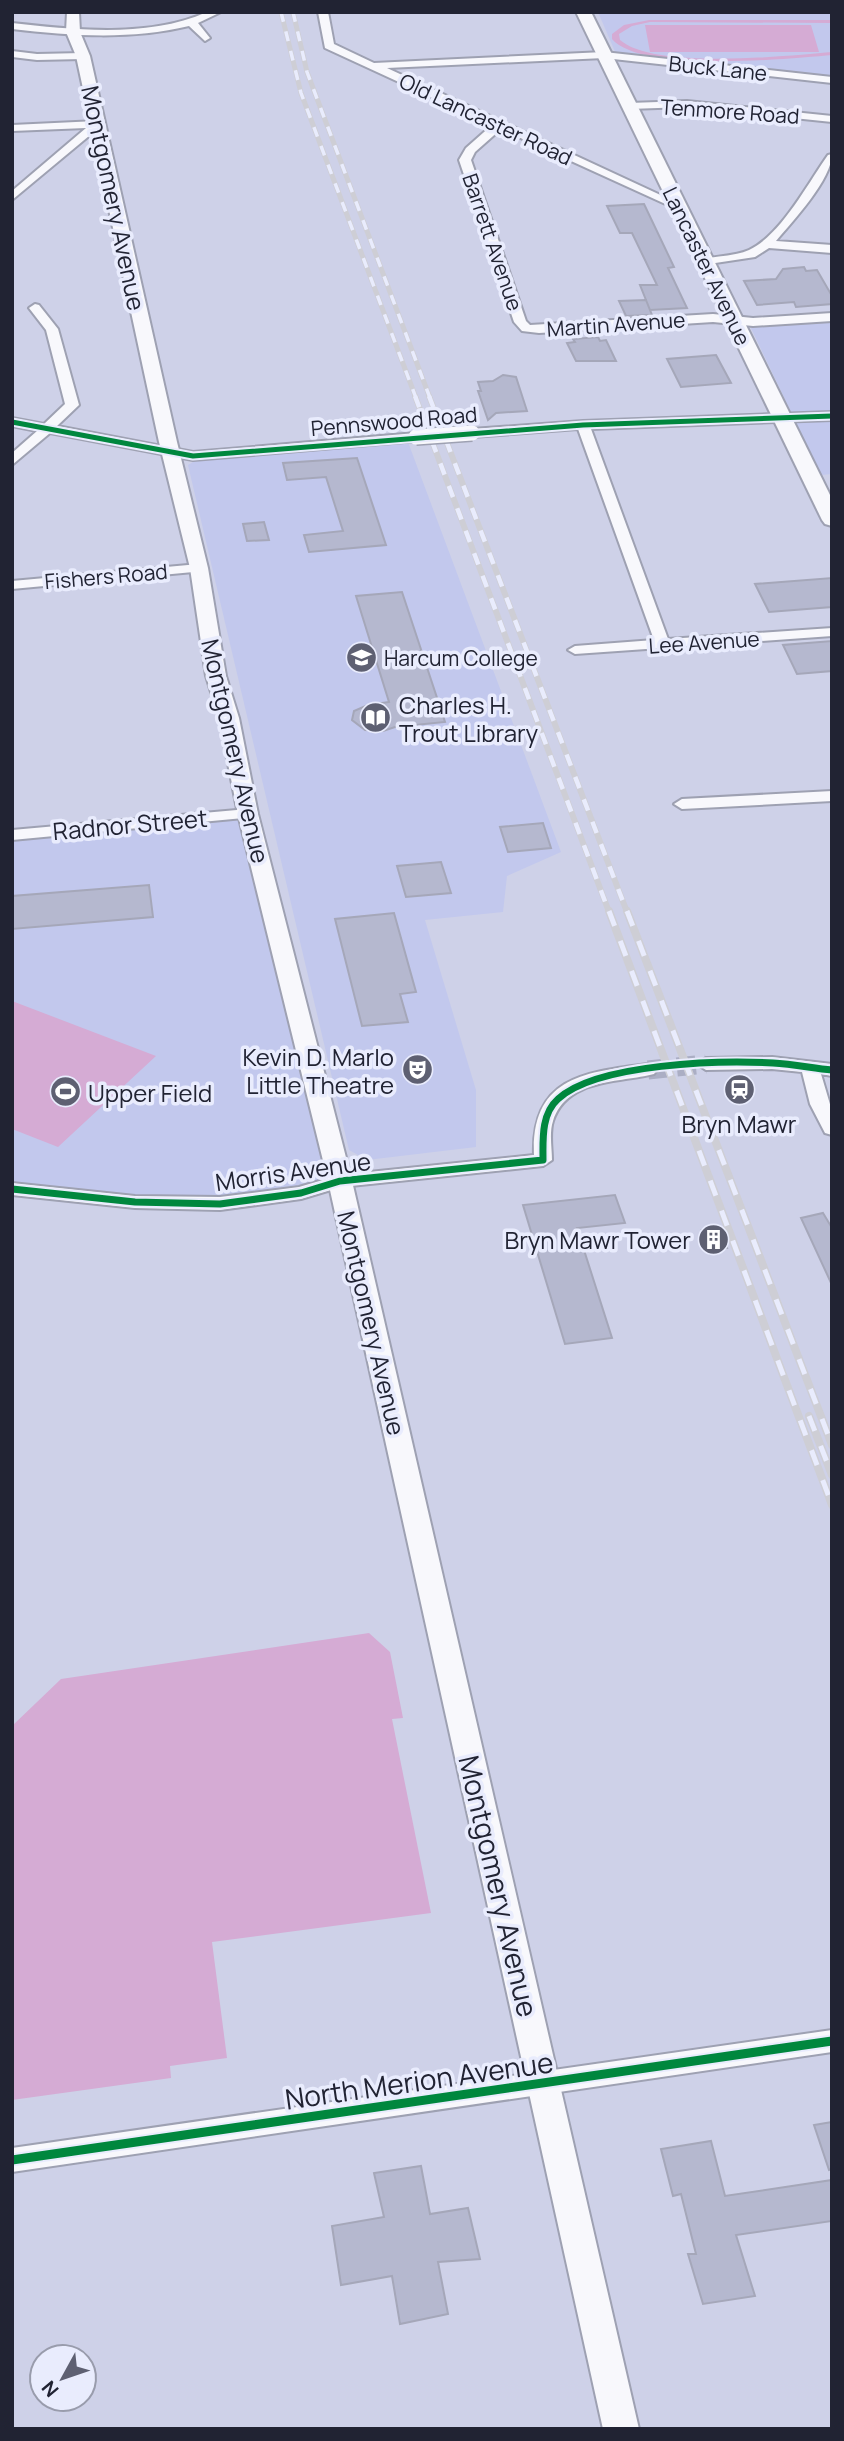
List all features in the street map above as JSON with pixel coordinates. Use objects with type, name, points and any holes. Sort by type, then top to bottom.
[{"type":"highway","name":"Lancaster Avenue","points":[[583,12],[832,520]]},
{"type":"main road","name":"Montgomery Avenue","points":[[73,22],[199,568],[216,676],[229,718],[248,814],[340,1181],[621,2429]]},
{"type":"street","points":[[12,26],[73,22],[153,29],[191,21],[216,12]]},
{"type":"street","name":"Old Lancaster Road","points":[[323,12],[328,46],[498,126],[676,205]]},
{"type":"street","points":[[191,21],[205,38]]},
{"type":"street","points":[[12,54],[37,57],[83,56]]},
{"type":"street","name":"Buck Lane","points":[[370,66],[604,55],[832,80]]},
{"type":"street","name":"Tenmore Road","points":[[629,106],[687,104],[832,119]]},
{"type":"street","points":[[12,128],[97,124]]},
{"type":"street","points":[[12,197],[97,124]]},
{"type":"street","name":"Barrett Avenue","points":[[498,126],[470,150],[465,160],[520,322],[526,328]]},
{"type":"street","points":[[706,262],[751,254],[767,244],[814,185],[832,157]]},
{"type":"street","points":[[814,185],[832,186]]},
{"type":"street","points":[[767,244],[832,249]]},
{"type":"street","points":[[12,461],[72,405],[52,329],[35,308]]},
{"type":"street","name":"Martin Avenue","points":[[526,328],[713,318],[735,321],[832,317]]},
{"type":"street","name":"Pennswood Road","points":[[12,422],[193,456],[416,436],[583,425],[832,416]]},
{"type":"street","points":[[583,425],[663,645]]},
{"type":"street","name":"Fishers Road","points":[[12,585],[199,568]]},
{"type":"street","name":"Lee Avenue","points":[[575,650],[832,632]]},
{"type":"street","points":[[682,803],[832,796]]},
{"type":"street","name":"Radnor Street","points":[[12,835],[248,814]]},
{"type":"street","points":[[706,1064],[772,1063],[832,1070]]},
{"type":"street","points":[[810,1068],[830,1119]]},
{"type":"street","name":"Morris Avenue","points":[[12,1189],[164,1205],[235,1202],[315,1191],[340,1181],[543,1160],[544,1122],[563,1094],[602,1076],[648,1070]]},
{"type":"street","name":"North Merion Avenue","points":[[12,2160],[832,2041]]},
{"type":"shaded area","points":[[598,12],[832,12],[832,77],[616,54]]},
{"type":"shaded area","points":[[649,20],[832,20],[832,23],[650,22],[632,26],[619,34],[620,40],[637,49],[690,58],[753,58],[832,52],[832,55],[751,61],[683,60],[628,50],[612,39],[612,34],[624,25]]},
{"type":"shaded area","points":[[645,25],[811,25],[819,52],[650,52]]},
{"type":"shaded area","points":[[832,321],[832,474],[821,475],[750,326]]},
{"type":"shaded area","name":"Harcum College","points":[[408,442],[561,852],[507,876],[503,912],[425,920],[476,1090],[476,1147],[367,1160],[349,1150],[188,465],[198,459]]},
{"type":"shaded area","points":[[248,814],[340,1181],[235,1202],[12,1189],[12,835]]},
{"type":"shaded area","name":"Upper Field","points":[[12,1001],[156,1056],[58,1147],[12,1129]]},
{"type":"shaded area","points":[[369,1633],[390,1652],[403,1718],[392,1719],[431,1913],[212,1942],[227,2058],[170,2066],[171,2078],[12,2100],[12,1726],[61,1679]]},
{"type":"building","points":[[644,204],[674,267],[668,268],[687,308],[650,310],[640,285],[657,285],[632,233],[620,233],[607,206]]},
{"type":"building","points":[[804,267],[806,271],[817,270],[832,296],[832,304],[796,307],[794,302],[757,305],[744,281],[776,279],[783,269]]},
{"type":"building","points":[[646,300],[652,315],[626,316],[619,301]]},
{"type":"building","points":[[598,337],[600,341],[606,340],[616,361],[576,361],[567,343],[575,342],[573,339]]},
{"type":"building","points":[[716,355],[731,383],[681,387],[667,359]]},
{"type":"building","points":[[503,375],[516,377],[527,411],[496,413],[488,420],[478,391],[481,391],[478,382],[493,381]]},
{"type":"building","points":[[357,458],[386,545],[309,552],[304,535],[343,531],[326,477],[287,480],[283,463]]},
{"type":"building","points":[[264,522],[269,540],[247,541],[243,524]]},
{"type":"building","points":[[832,578],[832,607],[769,612],[755,584]]},
{"type":"building","points":[[402,592],[445,722],[395,727],[383,731],[365,730],[352,720],[354,711],[368,705],[389,702],[356,596]]},
{"type":"building","points":[[832,641],[832,671],[797,674],[783,645]]},
{"type":"building","points":[[543,823],[551,848],[508,852],[500,827]]},
{"type":"building","points":[[441,862],[451,893],[406,897],[397,866]]},
{"type":"building","points":[[149,885],[153,917],[12,929],[12,896]]},
{"type":"building","points":[[394,913],[416,992],[400,994],[408,1022],[362,1026],[335,919]]},
{"type":"building","points":[[615,1195],[625,1223],[577,1228],[612,1338],[565,1344],[523,1205]]},
{"type":"building","points":[[823,1213],[832,1228],[832,1285],[801,1218]]},
{"type":"building","name":"Bryn Mawr Tower","points":[[718,1228],[727,1248],[710,1250],[702,1230]]},
{"type":"building","points":[[832,2122],[832,2169],[829,2170],[814,2125]]},
{"type":"building","points":[[711,2141],[725,2196],[832,2180],[832,2221],[736,2235],[755,2296],[703,2304],[688,2254],[696,2254],[681,2194],[673,2196],[661,2149]]},
{"type":"building","points":[[421,2166],[430,2214],[468,2208],[480,2259],[438,2262],[448,2314],[400,2324],[392,2276],[341,2285],[332,2226],[384,2217],[374,2173]]},
{"type":"tunnel","points":[[648,1070],[706,1064]]},
{"type":"railway","points":[[281,12],[301,93],[416,398]]},
{"type":"railway","points":[[293,12],[307,72],[430,398]]},
{"type":"railway","points":[[415,396],[609,912]]},
{"type":"railway","points":[[429,396],[627,912]]},
{"type":"railway","points":[[609,911],[832,1505]]},
{"type":"railway","points":[[627,911],[832,1445]]},
{"type":"railway","points":[[809,1416],[832,1475]]},
{"type":"cycle path","points":[[12,422],[193,456],[583,425],[832,416]]},
{"type":"cycle path","points":[[12,1189],[93,1199],[220,1204],[301,1193],[340,1181],[543,1160],[544,1128],[552,1106],[574,1088],[598,1079],[627,1072],[725,1062],[773,1063],[832,1070]]},
{"type":"cycle path","points":[[12,2160],[832,2041]]},
{"type":"place","name":"Harcum College","points":[[361,658]]},
{"type":"place","name":"Charles H. Trout Library","points":[[376,718]]},
{"type":"place","name":"Kevin D. Marlo Little Theatre","points":[[417,1070]]},
{"type":"place","name":"Bryn Mawr","points":[[739,1089]]},
{"type":"place","name":"Upper Field","points":[[65,1092]]},
{"type":"place","name":"Bryn Mawr Tower","points":[[714,1239]]}]
